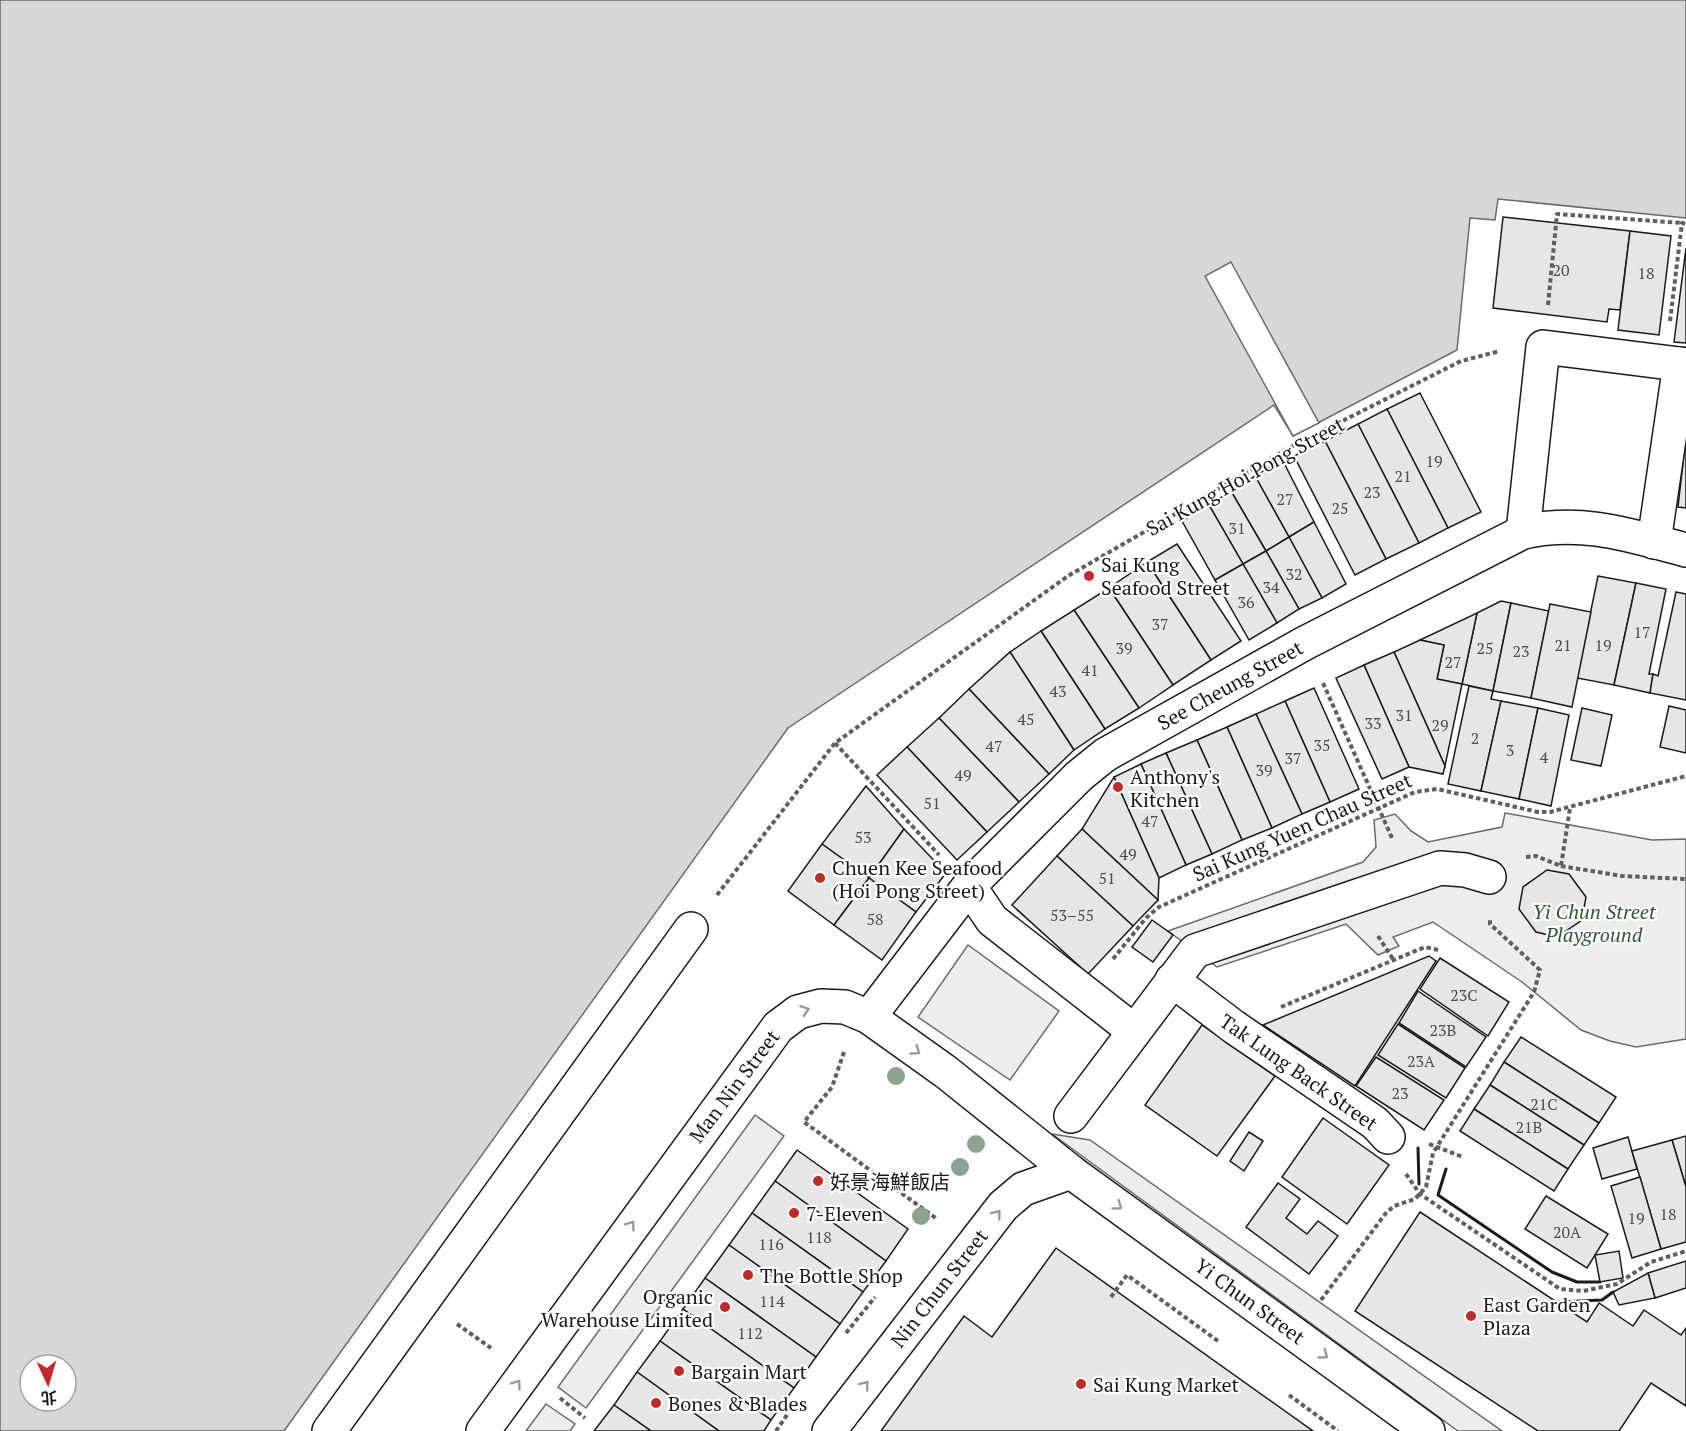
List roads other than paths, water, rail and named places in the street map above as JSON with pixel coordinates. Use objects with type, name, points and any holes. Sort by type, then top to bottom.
[{"type":"street","points":[[1534,529],[1543,347],[1677,364],[1654,542]]},
{"type":"street","name":"See Cheung Street","points":[[868,1017],[969,886],[1090,765],[1305,643],[1534,529],[1586,527],[1619,531],[1686,550]]},
{"type":"street","points":[[1071,1116],[1195,951],[1440,868],[1464,870],[1489,877]]},
{"type":"street","points":[[969,886],[992,920],[1134,1031]]},
{"type":"street","points":[[329,1431],[691,929]]},
{"type":"street","name":"Tak Lung Back Street","points":[[1172,980],[1234,1027],[1375,1123],[1388,1137]]},
{"type":"street","name":"Man Nin Street","points":[[483,1431],[778,1027],[798,1012],[821,1006],[845,1007],[868,1017],[946,1072],[1071,1172]]},
{"type":"street","name":"Yi Chun Street","points":[[1071,1172],[1428,1431]]},
{"type":"street","name":"Nin Chun Street","points":[[829,1431],[1003,1206],[1023,1189],[1071,1172]]},
{"type":"place","name":"Sai Kung Seafood Street","points":[[1089,576]]},
{"type":"place","name":"Anthony's Kitchen","points":[[1118,787]]},
{"type":"place","name":"Chuen Kee Seafood (Hoi Pong Street)","points":[[820,878]]},
{"type":"place","name":"好景海鮮飯店","points":[[818,1181]]},
{"type":"place","name":"7-Eleven","points":[[794,1213]]},
{"type":"place","name":"The Bottle Shop","points":[[748,1275]]},
{"type":"place","name":"Organic Warehouse Limited","points":[[725,1307]]},
{"type":"place","name":"East Garden Plaza","points":[[1471,1316]]},
{"type":"place","name":"Bargain Mart","points":[[679,1371]]},
{"type":"place","name":"Sai Kung Market","points":[[1081,1384]]},
{"type":"place","name":"Bones & Blades","points":[[656,1403]]},
{"type":"park label","name":"Yi Chun Street Playground","points":[[1594,922]]}]
